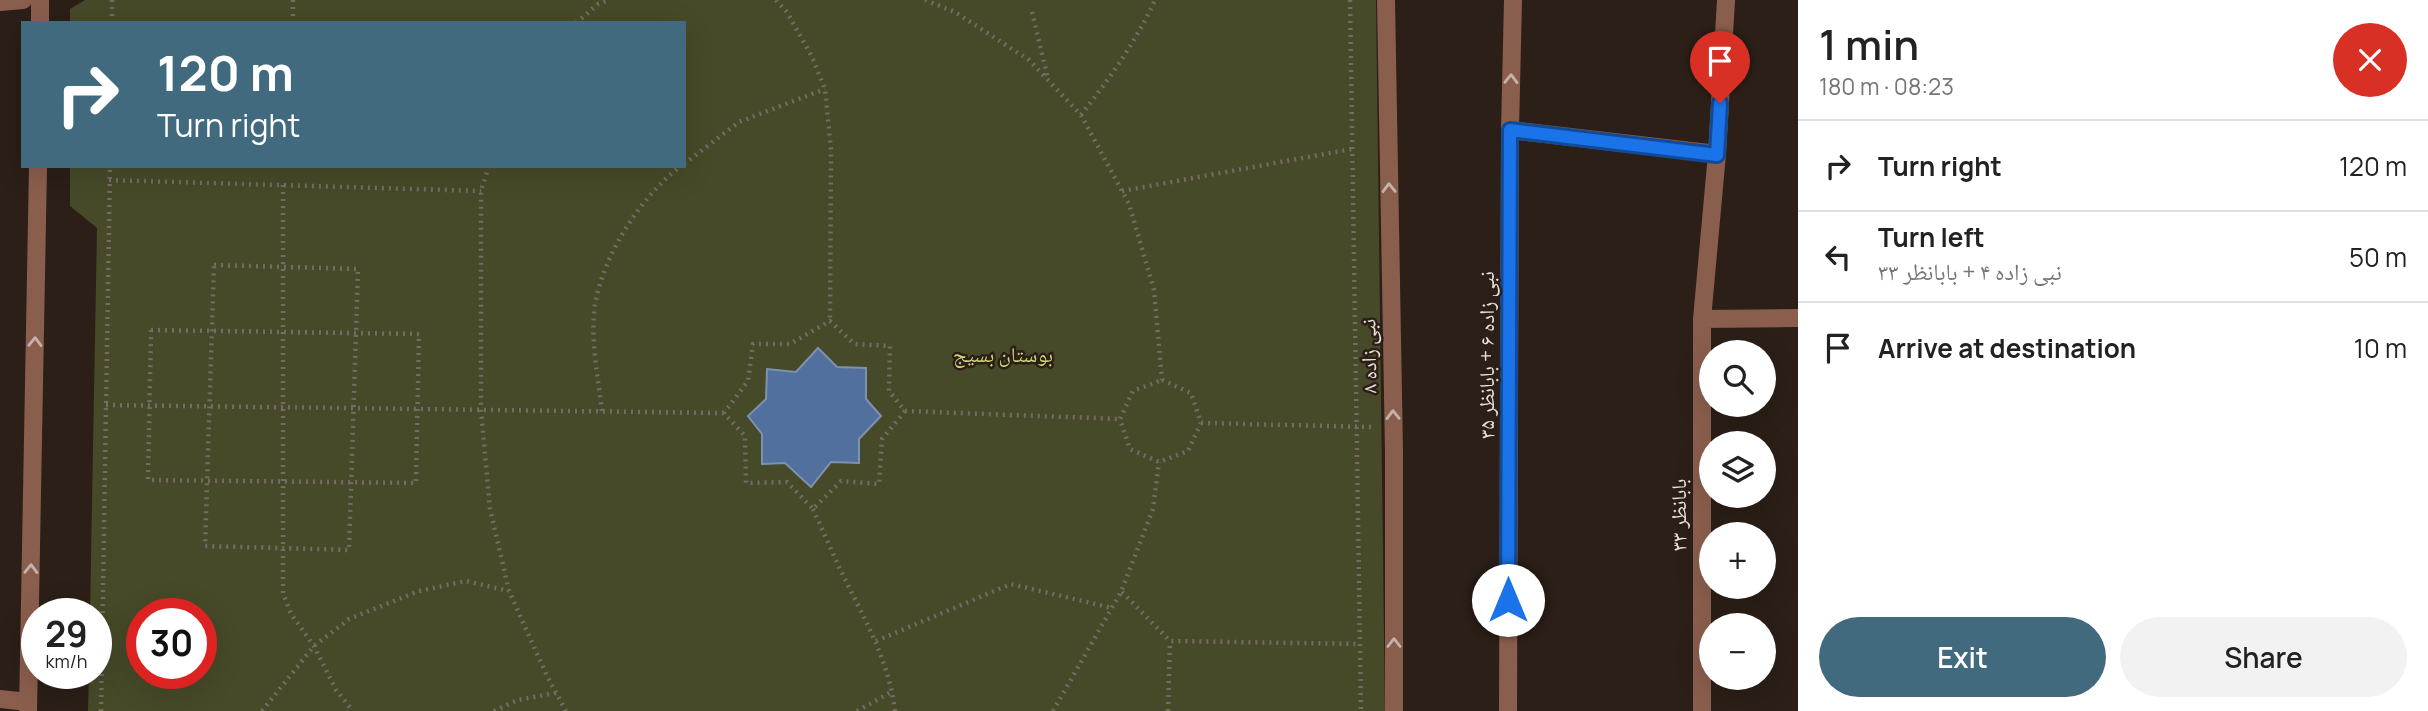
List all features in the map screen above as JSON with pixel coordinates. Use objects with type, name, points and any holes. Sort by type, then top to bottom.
[{"type":"street","points":[[0,2],[23,0]]},
{"type":"street","points":[[40,0],[40,21]]},
{"type":"street","name":"نبی زاده ۸","points":[[1386,0],[1394,426],[1394,711]]},
{"type":"street","name":"نبی زاده ۶ + بابانظر ۳۵","points":[[1508,711],[1513,0]]},
{"type":"street","name":"بابانظر ۳۳","points":[[1702,711],[1702,319],[1717,155],[1726,0]]},
{"type":"street","points":[[1510,130],[1717,155]]},
{"type":"street","points":[[0,699],[28,707],[37,168]]},
{"type":"street","points":[[1702,319],[1798,318]]},
{"type":"path","points":[[112,0],[112,21]]},
{"type":"path","points":[[293,0],[293,21]]},
{"type":"path","points":[[578,21],[599,2],[608,0]]},
{"type":"path","points":[[776,0],[788,12],[811,55],[825,89],[831,150],[830,321],[854,344],[890,346],[889,391],[905,411],[1119,419]]},
{"type":"path","points":[[926,0],[955,12],[1028,60],[1081,115],[1129,204],[1154,290],[1163,380]]},
{"type":"path","points":[[1081,115],[1118,66],[1155,0]]},
{"type":"path","points":[[1349,0],[1360,711]]},
{"type":"path","points":[[1032,12],[1049,81]]},
{"type":"path","points":[[686,162],[739,122],[825,89]]},
{"type":"path","points":[[1122,191],[1352,149]]},
{"type":"path","points":[[101,711],[110,168]]},
{"type":"path","points":[[488,168],[481,191],[481,410],[490,509],[509,591],[566,711]]},
{"type":"path","points":[[602,411],[595,350],[595,305],[609,255],[645,202],[664,179],[678,168]]},
{"type":"path","points":[[109,180],[481,191]]},
{"type":"path","points":[[283,185],[283,593],[291,614],[314,646],[337,690],[353,711]]},
{"type":"path","points":[[214,265],[358,269],[349,550],[205,546],[212,331],[214,265]]},
{"type":"path","points":[[724,413],[748,382],[753,344],[790,344],[830,321]]},
{"type":"path","points":[[151,330],[283,332],[419,334],[416,483],[148,480],[151,330]]},
{"type":"path","points":[[1163,380],[1191,393],[1201,423],[1188,451],[1159,462],[1130,449],[1119,419],[1133,391],[1163,380]]},
{"type":"path","points":[[106,405],[724,413],[745,436],[746,483],[786,482],[814,509],[876,641],[893,691],[895,711]]},
{"type":"path","points":[[814,509],[841,481],[878,484],[882,439],[905,411]]},
{"type":"path","points":[[1201,423],[1394,426]]},
{"type":"path","points":[[1053,711],[1121,592],[1153,509],[1159,462]]},
{"type":"path","points":[[262,711],[314,646],[349,619],[419,591],[466,581],[509,591]]},
{"type":"path","points":[[876,641],[1011,584],[1112,608]]},
{"type":"path","points":[[1121,592],[1170,641],[1360,645]]},
{"type":"path","points":[[1168,711],[1170,641]]},
{"type":"path","points":[[857,711],[893,691]]},
{"type":"path","points":[[494,711],[518,700],[556,694]]},
{"type":"green space","name":"بوستان بسیج","points":[[85,0],[1376,0],[1385,711],[88,711],[89,689],[112,689],[112,598],[90,598],[97,228],[70,206],[70,168],[686,168],[686,21],[70,21],[70,9]]},
{"type":"water","points":[[818,348],[837,367],[866,368],[866,399],[881,416],[859,439],[859,463],[831,462],[811,487],[785,463],[762,464],[762,434],[748,416],[766,399],[767,369],[796,372]]},
{"type":"route","points":[[1508,600],[1510,130],[1717,155],[1720,103]]}]
